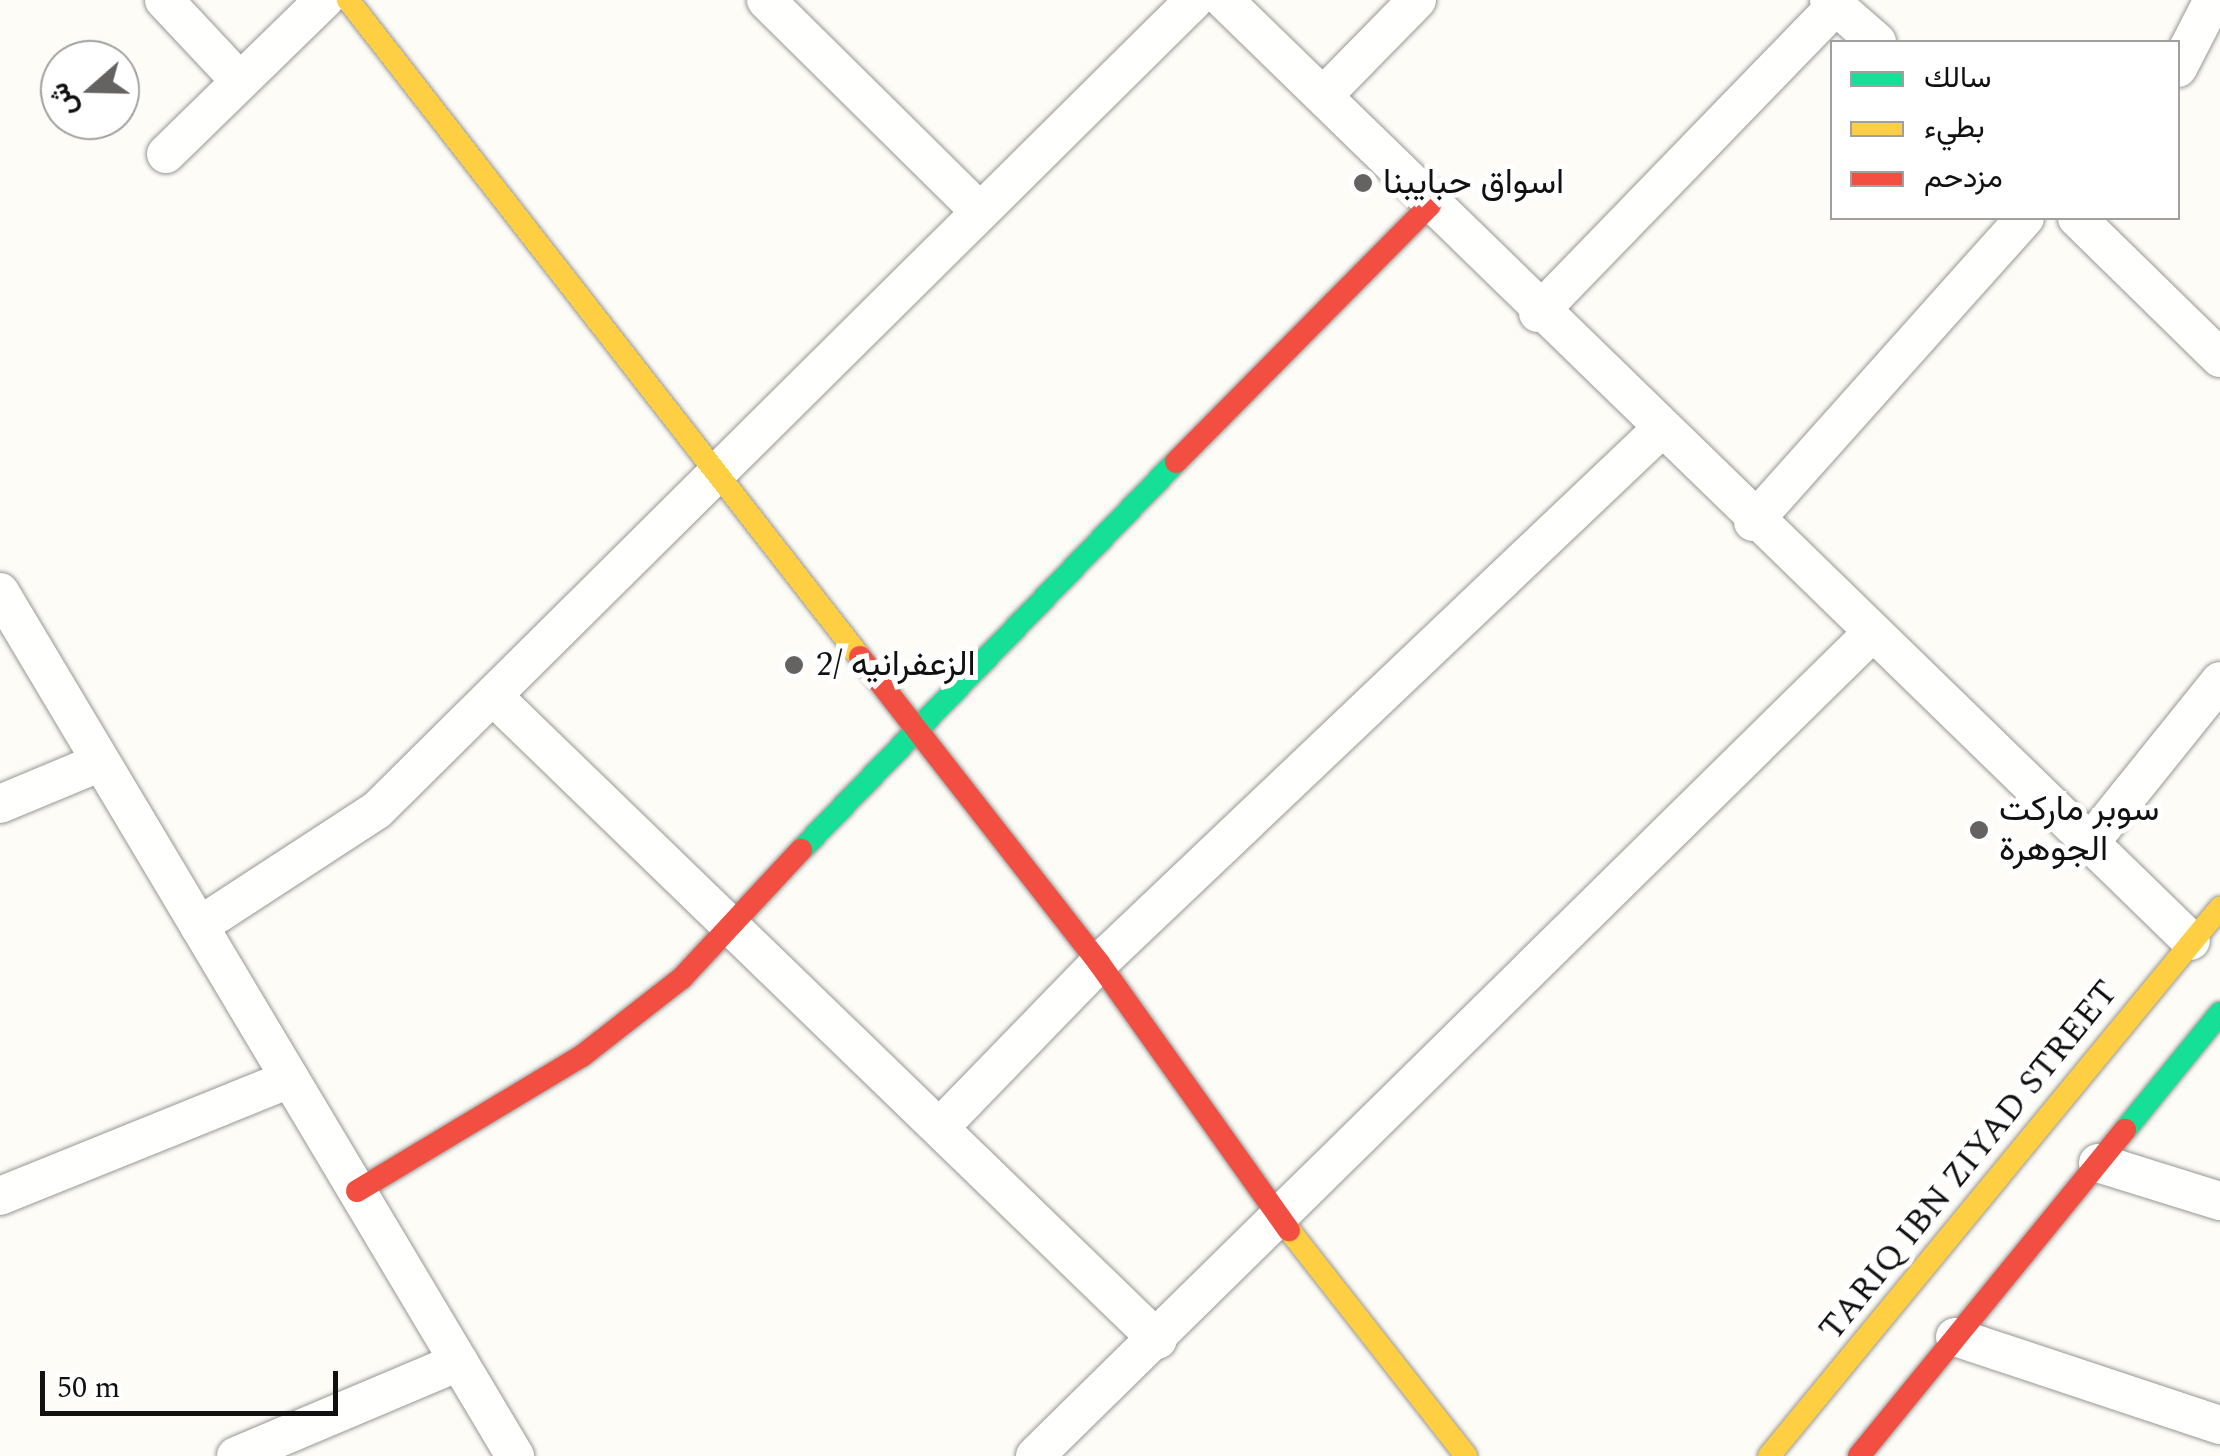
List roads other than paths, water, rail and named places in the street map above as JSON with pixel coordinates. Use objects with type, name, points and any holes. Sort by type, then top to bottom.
[{"type":"street","points":[[164,0],[238,78]]},
{"type":"street","points":[[166,154],[238,78],[324,0]]},
{"type":"street","points":[[348,0],[911,731],[1099,962],[1281,1219],[1466,1456]]},
{"type":"street","points":[[766,0],[980,212]]},
{"type":"street","points":[[199,926],[377,810],[716,480],[1194,0]]},
{"type":"street","points":[[1224,0],[1324,95],[1658,432],[2191,941]]},
{"type":"street","points":[[1324,95],[1418,0]]},
{"type":"street","points":[[2180,64],[2213,0]]},
{"type":"street","points":[[1538,313],[1832,3],[1875,40]]},
{"type":"street","points":[[357,1191],[582,1056],[682,978],[731,920],[911,731],[1430,206]]},
{"type":"street","points":[[1752,522],[2023,220]]},
{"type":"street","points":[[2089,222],[2220,358]]},
{"type":"street","points":[[944,1124],[1099,962],[1658,432]]},
{"type":"street","points":[[0,592],[515,1456]]},
{"type":"street","points":[[1035,1456],[1158,1340],[1871,634]]},
{"type":"street","points":[[2089,844],[2220,681]]},
{"type":"street","points":[[494,697],[944,1124],[1158,1340]]},
{"type":"street","points":[[0,804],[101,762]]},
{"type":"street","name":"TARIQ IBN ZIYAD STREET","points":[[1772,1456],[2220,908]]},
{"type":"street","points":[[1858,1456],[2220,1013]]},
{"type":"street","points":[[0,1196],[290,1079]]},
{"type":"street","points":[[2098,1163],[2220,1201]]},
{"type":"street","points":[[1955,1337],[2220,1425]]},
{"type":"street","points":[[236,1456],[460,1362]]},
{"type":"place","name":"اسواق حبايبنا","points":[[1363,183]]},
{"type":"place","name":"الزعفرانيه /2","points":[[794,665]]},
{"type":"place","name":"سوبر ماركت الجوهرة","points":[[1979,830]]}]
